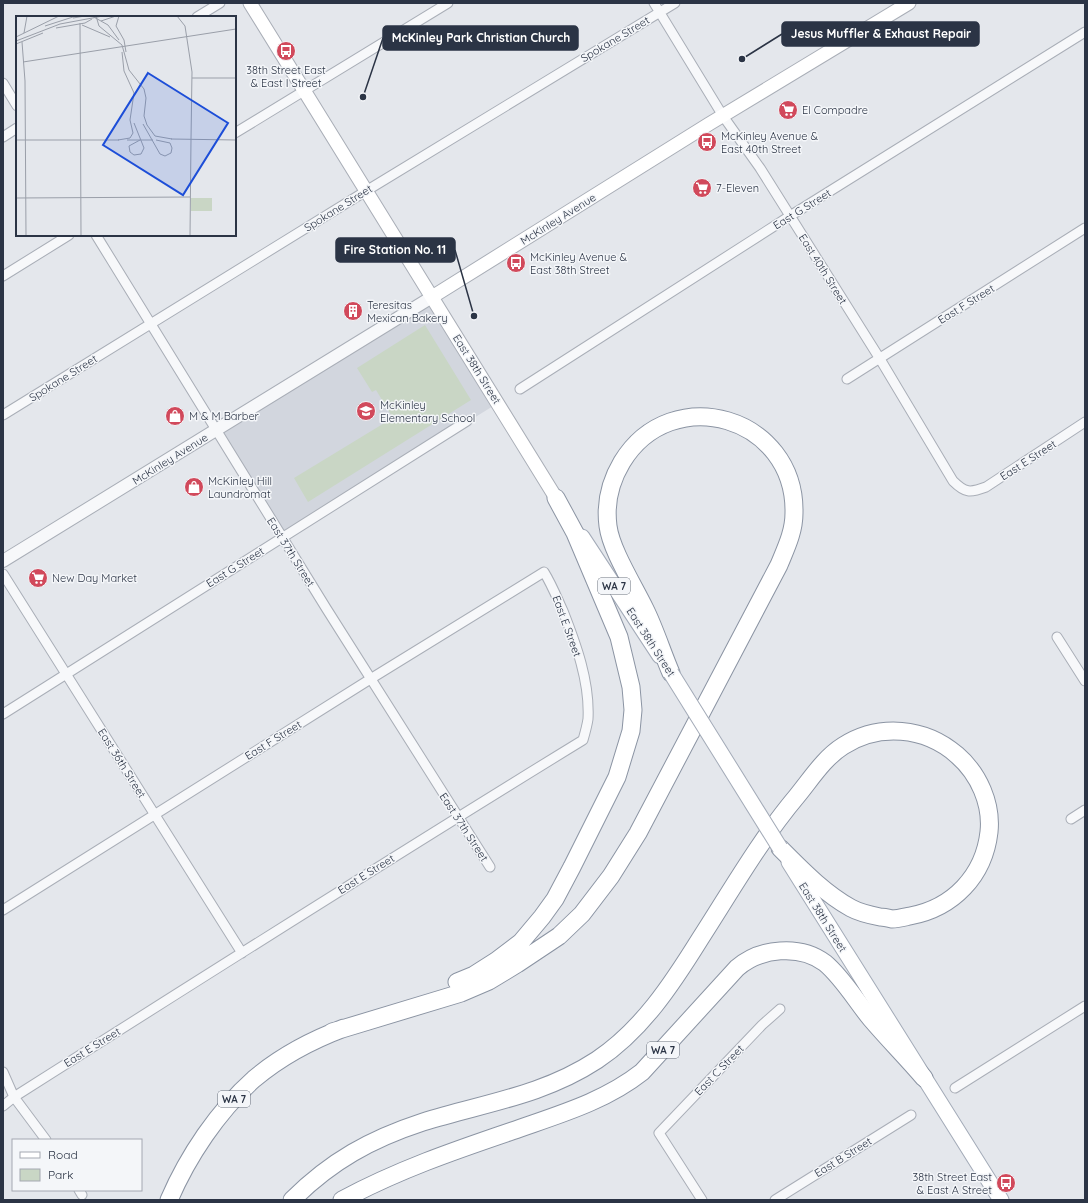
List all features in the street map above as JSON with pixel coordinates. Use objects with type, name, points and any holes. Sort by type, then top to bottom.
[{"type":"highway","name":"WA 7","points":[[169,1200],[198,1146],[223,1112],[254,1079],[299,1049],[332,1032],[461,993],[489,981],[559,936],[582,914],[612,876],[638,833],[779,565],[792,533],[794,514],[792,486],[784,467],[773,450],[761,437],[746,428],[718,418],[686,418],[666,424],[647,435],[627,454],[612,481],[609,493],[607,505],[610,534],[620,559],[646,610],[671,673]]},
{"type":"highway","points":[[332,1032],[474,975],[521,942],[542,918],[555,899],[617,777],[631,731],[633,710],[631,687],[626,661],[619,637],[575,533],[556,498]]},
{"type":"highway","points":[[292,1200],[330,1166],[358,1148],[424,1122],[515,1098],[541,1089],[578,1071],[613,1048],[631,1032],[652,1009],[675,979],[752,857],[788,806],[827,760],[843,746],[861,737],[888,731],[901,731],[926,736],[940,742],[966,762],[979,783],[987,803],[989,828],[988,839],[980,864],[969,882],[964,888],[937,908],[918,915],[892,919],[870,915],[850,908],[809,877],[780,848]]},
{"type":"highway","name":"WA 7","points":[[342,1200],[372,1184],[426,1161],[578,1108],[622,1087],[642,1072],[737,968],[752,958],[772,951],[786,950],[818,959],[825,964],[838,977],[873,1021],[924,1078]]},
{"type":"main road","name":"East 38th Street","points":[[250,3],[556,498],[671,673],[1001,1200]]},
{"type":"main road","name":"McKinley Avenue","points":[[432,297],[723,116],[909,3]]},
{"type":"street","points":[[199,16],[220,3]]},
{"type":"street","points":[[236,132],[448,3]]},
{"type":"street","name":"East 40th Street","points":[[654,3],[723,116],[760,168],[880,359],[948,474],[959,487],[968,492]]},
{"type":"street","name":"Spokane Street","points":[[3,415],[366,190],[675,3]]},
{"type":"street","name":"East G Street","points":[[520,389],[790,216],[1085,32]]},
{"type":"street","points":[[3,83],[16,104]]},
{"type":"street","points":[[3,137],[16,129]]},
{"type":"street","name":"East F Street","points":[[847,379],[1085,228]]},
{"type":"street","points":[[3,276],[67,236]]},
{"type":"street","name":"East 37th Street","points":[[97,236],[282,538],[372,678],[457,817],[490,867]]},
{"type":"street","name":"McKinley Avenue","points":[[3,561],[432,297]]},
{"type":"street","name":"East G Street","points":[[3,714],[467,422]]},
{"type":"street","name":"East E Street","points":[[968,492],[978,491],[986,487],[1085,422]]},
{"type":"street","name":"East F Street","points":[[3,910],[154,814],[544,572]]},
{"type":"street","name":"East E Street","points":[[3,1106],[14,1097],[457,817],[583,740],[588,720],[588,705],[583,673],[574,638],[551,584],[544,572]]},
{"type":"street","name":"East 36th Street","points":[[3,574],[242,953]]},
{"type":"street","points":[[1058,637],[1085,681]]},
{"type":"street","points":[[1071,819],[1085,810]]},
{"type":"street","points":[[955,1088],[1085,1006]]},
{"type":"street","name":"East C Street","points":[[702,1200],[659,1133],[762,1025],[780,1009]]},
{"type":"street","points":[[3,1072],[14,1097],[45,1139]]},
{"type":"street","points":[[3,1088],[14,1097]]},
{"type":"street","name":"East B Street","points":[[775,1200],[911,1115]]},
{"type":"shaded area","name":"McKinley Elementary School","points":[[432,297],[498,403],[282,537],[216,430]]},
{"type":"green space","points":[[425,325],[471,400],[308,502],[294,478],[391,419],[393,421],[393,418],[376,390],[372,392],[357,368]]},
{"type":"place","name":"38th Street East & East I Street","points":[[286,51]]},
{"type":"place","name":"Jesus Muffler & Exhaust Repair","points":[[742,59]]},
{"type":"place","name":"McKinley Park Christian Church","points":[[363,97]]},
{"type":"place","name":"El Compadre","points":[[788,110]]},
{"type":"place","name":"McKinley Avenue & East 40th Street","points":[[707,142]]},
{"type":"place","name":"7-Eleven","points":[[702,188]]},
{"type":"place","name":"McKinley Avenue & East 38th Street","points":[[516,263]]},
{"type":"place","name":"Teresitas Mexican Bakery","points":[[353,311]]},
{"type":"place","name":"Fire Station No. 11","points":[[474,316]]},
{"type":"place","name":"McKinley Elementary School","points":[[366,411]]},
{"type":"place","name":"M & M Barber","points":[[175,416]]},
{"type":"place","name":"McKinley Hill Laundromat","points":[[194,487]]},
{"type":"place","name":"New Day Market","points":[[38,578]]},
{"type":"place","name":"38th Street East & East A Street","points":[[1006,1183]]}]
